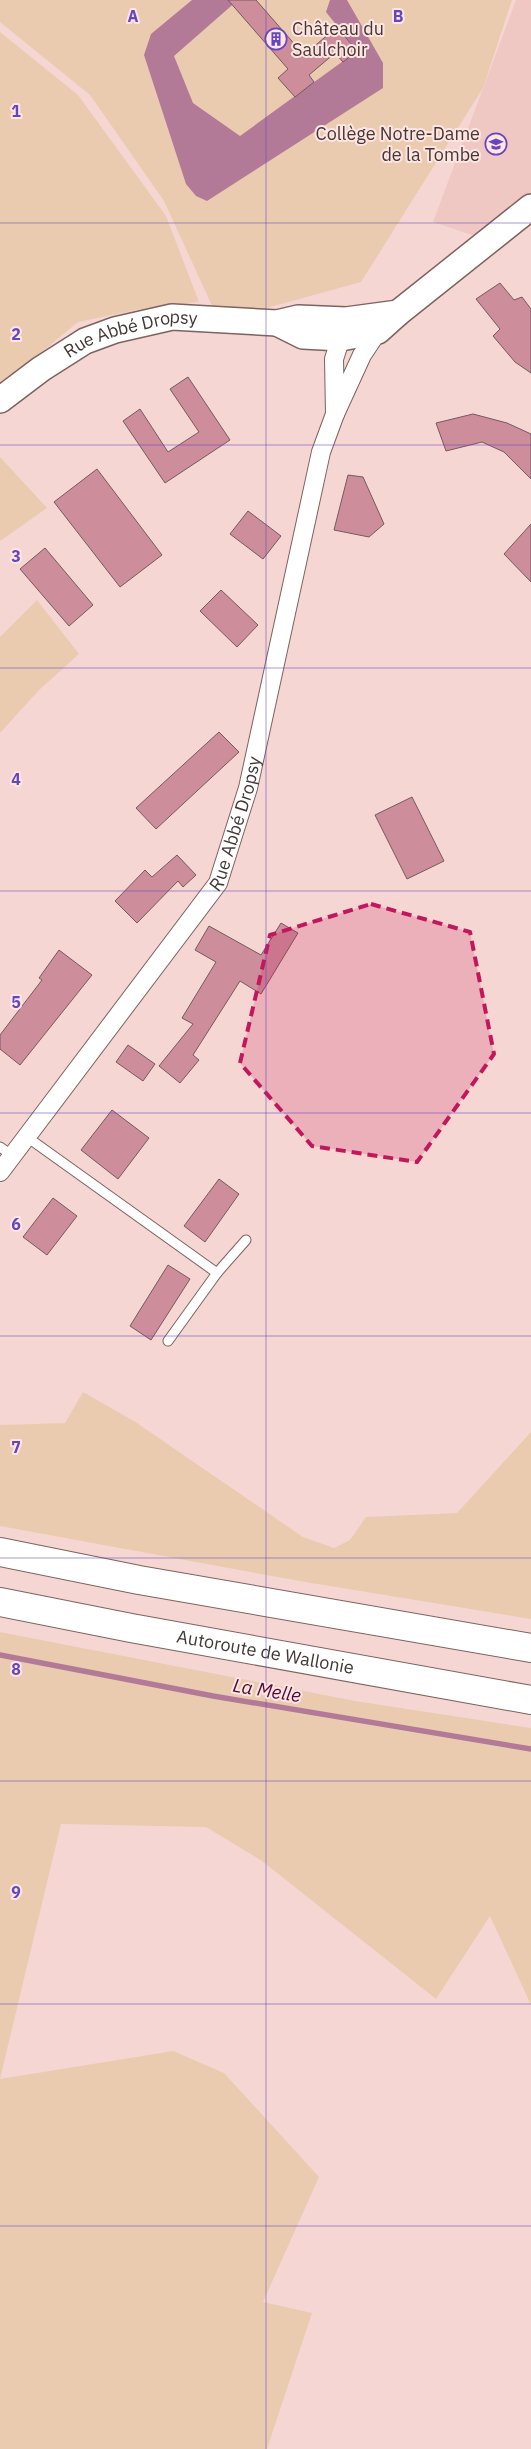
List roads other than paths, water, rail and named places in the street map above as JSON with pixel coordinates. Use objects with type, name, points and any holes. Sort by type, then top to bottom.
[{"type":"highway","points":[[0,1552],[149,1582],[531,1648]]},
{"type":"highway","name":"Autoroute de Wallonie","points":[[0,1602],[131,1628],[531,1700]]},
{"type":"street","name":"Rue Abbé Dropsy","points":[[0,1172],[7,1152],[26,1137],[218,883],[248,788],[321,452],[335,414],[362,356],[378,331],[398,313],[531,207]]},
{"type":"street","name":"Rue Abbé Dropsy","points":[[343,329],[398,313]]},
{"type":"street","name":"Rue Abbé Dropsy","points":[[0,400],[41,369],[85,341],[115,330],[172,317],[277,322],[298,318],[343,329],[378,331]]},
{"type":"street","name":"Rue Abbé Dropsy","points":[[335,414],[334,360],[343,329]]},
{"type":"lane","points":[[26,1137],[217,1273]]},
{"type":"lane","points":[[168,1341],[217,1273],[246,1240]]},
{"type":"waterway","name":"La Melle","points":[[0,1655],[213,1696],[531,1749]]},
{"type":"place","name":"Château du Saulchoir","points":[[276,39]]},
{"type":"place","name":"Collège Notre-Dame de la Tombe","points":[[496,144]]}]
